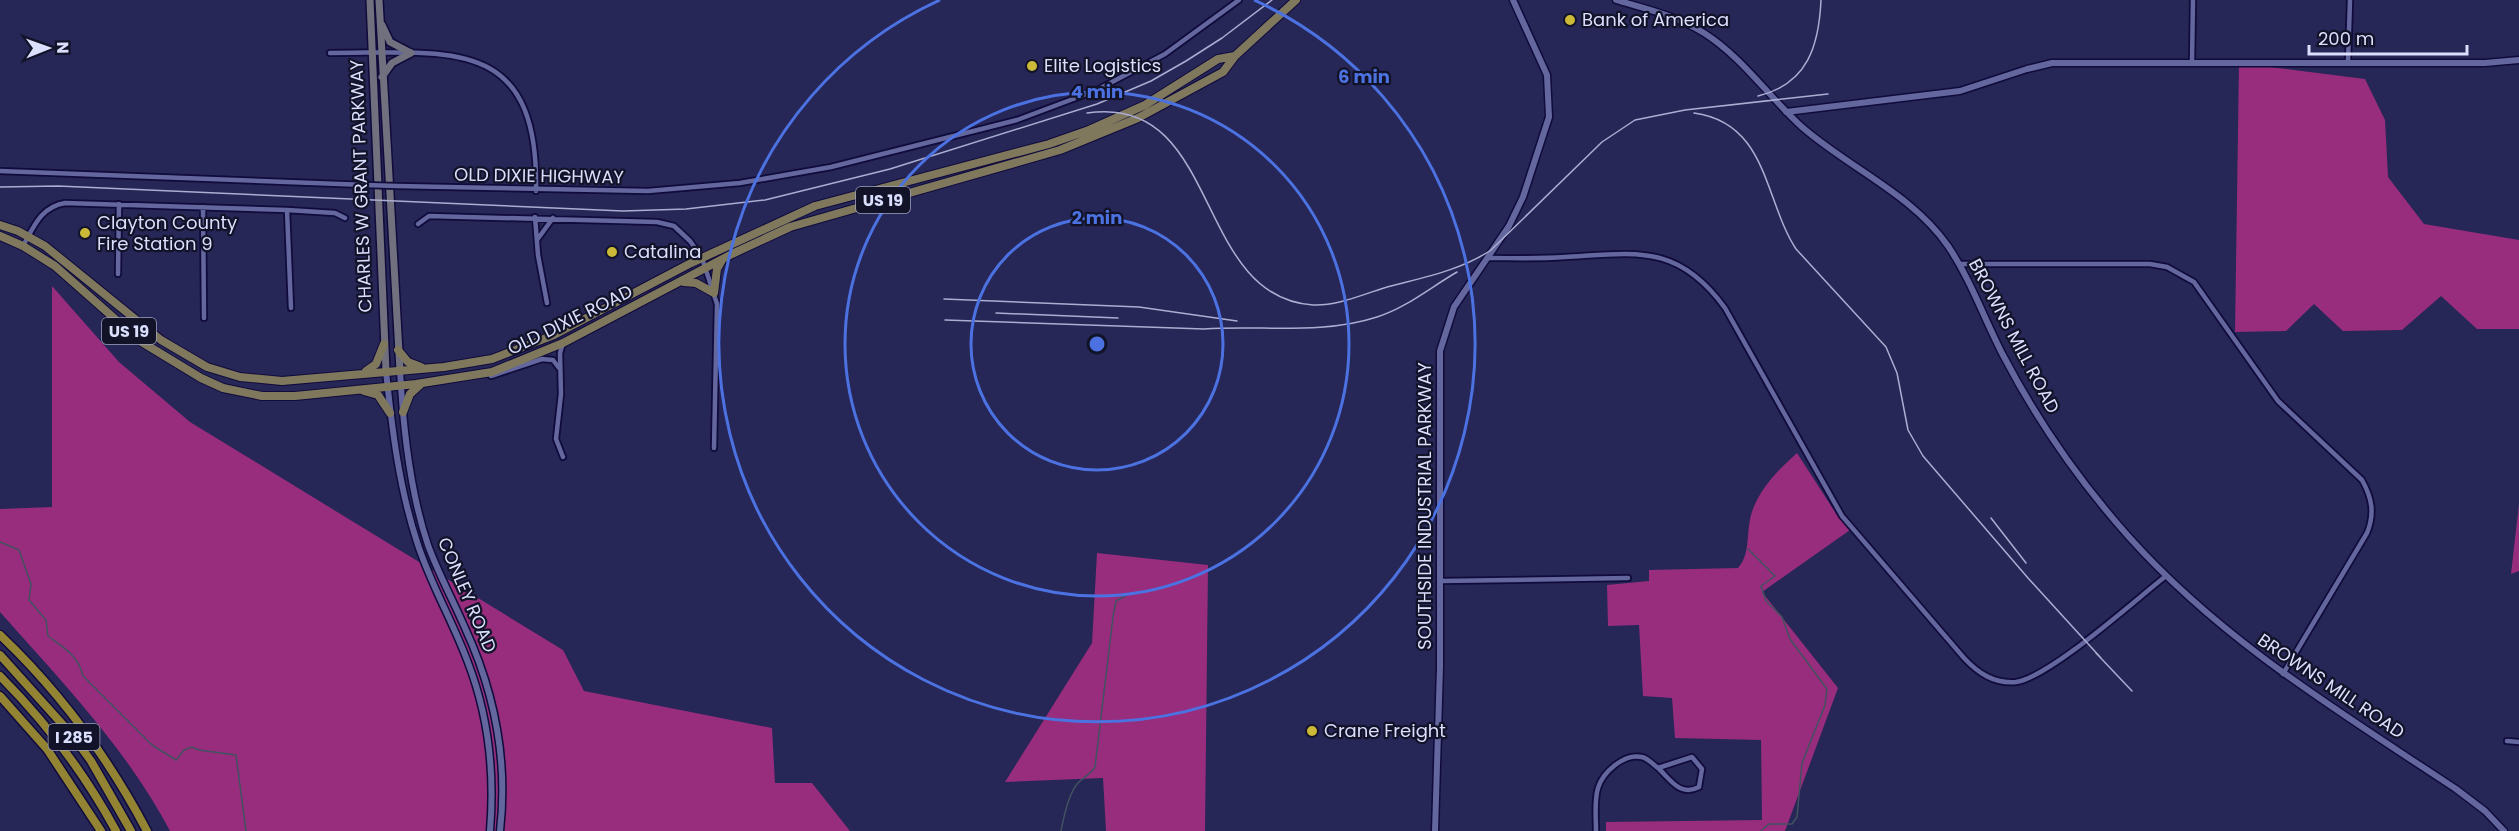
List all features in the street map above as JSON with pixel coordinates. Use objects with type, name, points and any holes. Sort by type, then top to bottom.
[{"type":"highway","points":[[0,635],[45,680],[87,732],[111,767],[147,831]]},
{"type":"highway","name":"I 285","points":[[0,655],[72,735],[91,761],[130,831]]},
{"type":"highway","name":"I 285","points":[[0,676],[36,714],[69,756],[116,831]]},
{"type":"highway","points":[[0,696],[50,754],[101,831]]},
{"type":"main road","name":"CHARLES W GRANT PARKWAY","points":[[369,0],[386,371]]},
{"type":"main road","name":"CHARLES W GRANT PARKWAY","points":[[379,0],[400,370]]},
{"type":"main road","name":"US 19","points":[[1235,56],[1296,0]]},
{"type":"main road","points":[[380,19],[390,42],[411,53]]},
{"type":"main road","points":[[382,77],[392,63],[411,53]]},
{"type":"main road","name":"OLD DIXIE ROAD","points":[[0,225],[28,236],[45,246],[161,340],[207,367],[240,377],[272,381],[303,381],[386,371],[426,369],[492,358],[532,345],[702,258],[815,206],[1069,137],[1145,105],[1218,59],[1235,56]]},
{"type":"main road","name":"OLD DIXIE ROAD","points":[[0,236],[23,246],[55,267],[140,341],[201,378],[223,388],[280,397],[422,383],[466,376],[519,363],[563,344],[723,259],[805,222],[1069,147],[1160,107],[1223,72],[1235,56]]},
{"type":"main road","points":[[680,282],[693,282],[714,292],[717,268],[723,259]]},
{"type":"main road","points":[[360,374],[376,364],[384,344]]},
{"type":"main road","points":[[398,350],[408,362],[426,369]]},
{"type":"main road","points":[[403,412],[410,394],[422,383]]},
{"type":"main road","points":[[359,390],[378,396],[390,413]]},
{"type":"street","name":"OLD DIXIE HIGHWAY","points":[[0,171],[536,191],[648,191],[740,183],[865,160],[1017,120],[1067,102],[1126,76],[1165,54],[1239,0]]},
{"type":"street","name":"SOUTHSIDE INDUSTRIAL PARKWAY","points":[[1435,831],[1440,581],[1440,351],[1454,307],[1509,226],[1521,200],[1549,117],[1548,75],[1513,0]]},
{"type":"street","name":"BROWNS MILL ROAD","points":[[1616,0],[1670,16],[1705,33],[1724,47],[1786,112],[1821,142],[1919,213],[1941,237],[1959,264],[2005,359],[2048,432],[2102,506],[2166,576],[2226,631],[2283,674],[2456,789],[2485,811],[2504,831]]},
{"type":"street","points":[[2192,62],[2193,0]]},
{"type":"street","points":[[2348,63],[2350,0]]},
{"type":"street","points":[[330,53],[449,54],[471,59],[492,70],[514,90],[523,104],[531,127],[536,156],[536,191]]},
{"type":"street","points":[[1786,112],[1960,92],[2026,69],[2052,63],[2485,63],[2519,60]]},
{"type":"street","points":[[23,246],[43,213],[56,204],[287,210],[334,213],[345,218]]},
{"type":"street","points":[[118,274],[119,204]]},
{"type":"street","points":[[203,207],[204,318]]},
{"type":"street","points":[[287,210],[291,308]]},
{"type":"street","points":[[418,224],[429,216],[506,216],[670,224],[687,238],[702,258],[717,304],[718,348],[714,448]]},
{"type":"street","points":[[535,218],[547,303]]},
{"type":"street","points":[[537,240],[554,218]]},
{"type":"street","points":[[1487,258],[1563,258],[1639,253],[1671,261],[1700,279],[1725,308],[1842,516],[1964,658],[1987,677],[2014,682],[2040,674],[2166,576]]},
{"type":"street","points":[[1959,264],[2150,264],[2168,267],[2183,273],[2203,291],[2278,400],[2362,480],[2370,493],[2373,516],[2367,533],[2283,674]]},
{"type":"street","points":[[563,344],[559,368],[561,394],[556,439],[563,457]]},
{"type":"street","points":[[466,376],[492,376],[548,358],[553,360],[559,368]]},
{"type":"street","name":"CONLEY ROAD","points":[[400,370],[406,439],[427,542],[478,660],[493,709],[501,758],[500,831]]},
{"type":"street","name":"CONLEY ROAD","points":[[386,371],[401,483],[414,534],[435,590],[468,661],[483,709],[493,776],[490,831]]},
{"type":"street","points":[[1440,581],[1628,578]]},
{"type":"street","points":[[2507,741],[2519,742]]},
{"type":"street","points":[[1596,831],[1597,790],[1611,768],[1626,758],[1642,757],[1658,768],[1681,790],[1690,791],[1699,786],[1702,778],[1702,769],[1692,757],[1658,768]]},
{"type":"shaded area","points":[[2239,63],[2365,79],[2385,120],[2388,177],[2424,224],[2519,240],[2519,329],[2477,329],[2441,296],[2402,330],[2343,331],[2314,304],[2286,331],[2235,332]]},
{"type":"shaded area","points":[[52,286],[119,362],[190,422],[563,650],[584,691],[772,728],[775,783],[812,783],[850,831],[170,831],[134,772],[113,744],[0,612],[0,509],[52,507]]},
{"type":"shaded area","points":[[1797,453],[1837,515],[1850,530],[1762,592],[1838,688],[1785,831],[1606,831],[1606,822],[1762,820],[1761,740],[1675,738],[1672,698],[1643,696],[1639,625],[1608,626],[1607,585],[1649,581],[1649,570],[1738,568],[1747,548],[1753,509],[1761,493],[1772,478]]},
{"type":"shaded area","points":[[2519,504],[2519,571],[2511,574]]},
{"type":"shaded area","points":[[1097,553],[1208,565],[1205,831],[1106,831],[1103,778],[1005,782],[1092,643]]},
{"type":"waterway","points":[[0,542],[19,550],[31,584],[29,600],[46,620],[48,636],[70,653],[78,663],[83,676],[152,745],[176,760],[184,750],[192,747],[236,755],[246,831]]},
{"type":"waterway","points":[[1748,549],[1775,576],[1761,586],[1766,601],[1782,617],[1790,639],[1827,689],[1825,705],[1802,763],[1797,817],[1792,824],[1769,824],[1761,831]]},
{"type":"waterway","points":[[1061,831],[1071,794],[1079,782],[1095,767],[1113,617],[1116,601],[1127,595]]},
{"type":"railway","points":[[0,187],[58,186],[623,211],[686,209],[765,200],[890,169],[1097,104],[1151,81],[1186,61],[1222,38],[1272,0]]},
{"type":"railway","points":[[1758,96],[1789,82],[1808,60],[1817,32],[1821,0]]},
{"type":"railway","points":[[1087,113],[1131,115],[1162,133],[1186,163],[1224,235],[1246,269],[1274,294],[1313,305],[1322,305],[1349,300],[1439,273],[1491,250],[1602,142],[1635,120],[1685,110],[1828,94]]},
{"type":"railway","points":[[1694,113],[1718,120],[1737,132],[1750,148],[1761,166],[1785,229],[1796,249],[1886,347],[1897,373],[1908,430],[1923,456],[2028,578],[2101,658]]},
{"type":"railway","points":[[945,320],[1204,329],[1335,326],[1356,323],[1388,313],[1457,272]]},
{"type":"railway","points":[[944,299],[1139,307],[1237,321]]},
{"type":"railway","points":[[996,313],[1118,318]]},
{"type":"railway","points":[[1991,518],[2026,563]]},
{"type":"railway","points":[[2096,653],[2132,691]]},
{"type":"place","name":"Bank of America","points":[[1570,20]]},
{"type":"place","name":"Elite Logistics","points":[[1032,66]]},
{"type":"place","name":"Clayton County Fire Station 9","points":[[85,233]]},
{"type":"place","name":"Catalina","points":[[612,252]]},
{"type":"place","name":"Crane Freight","points":[[1312,731]]}]
